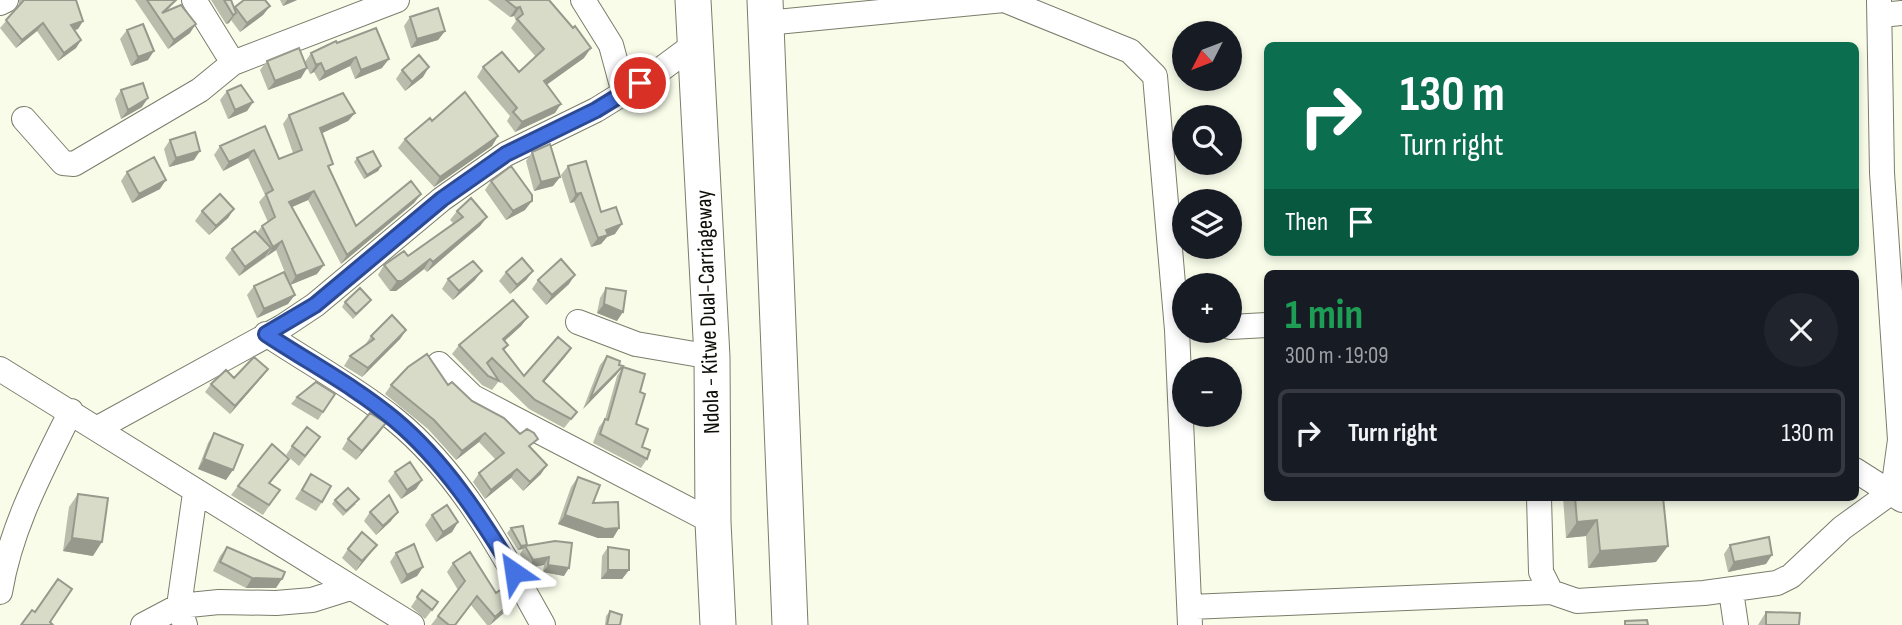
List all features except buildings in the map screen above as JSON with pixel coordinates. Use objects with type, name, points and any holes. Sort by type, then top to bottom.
[{"type":"highway","name":"Ndola - Kitwe Dual-Carriageway","points":[[693,0],[712,357],[713,522],[718,625]]},
{"type":"highway","points":[[765,11],[790,625]]},
{"type":"street","points":[[0,3],[6,0]]},
{"type":"street","points":[[194,0],[233,63]]},
{"type":"street","points":[[24,119],[63,163],[74,164],[200,90],[233,63],[397,0]]},
{"type":"street","points":[[583,0],[611,45],[624,93]]},
{"type":"street","points":[[765,11],[1004,0],[1130,51],[1155,76],[1175,273]]},
{"type":"street","points":[[1887,9],[1882,173],[1900,440],[1897,495]]},
{"type":"street","points":[[98,428],[315,305],[442,199],[506,154],[624,93],[695,44]]},
{"type":"street","points":[[578,322],[636,344],[712,357]]},
{"type":"street","points":[[1242,326],[1264,325]]},
{"type":"street","points":[[266,334],[395,420],[424,448],[489,532],[543,625]]},
{"type":"street","points":[[1181,343],[1190,616],[1551,592],[1577,601],[1760,588],[1791,576],[1842,528],[1897,495]]},
{"type":"street","points":[[439,364],[473,397],[713,522]]},
{"type":"street","points":[[0,369],[98,428],[195,493],[412,625]]},
{"type":"street","points":[[0,592],[5,558],[18,521],[71,411]]},
{"type":"street","points":[[1859,472],[1897,495]]},
{"type":"street","points":[[182,615],[195,493]]},
{"type":"street","points":[[1539,501],[1541,572],[1551,592]]},
{"type":"street","points":[[143,625],[219,602],[276,603],[312,600],[350,588]]},
{"type":"street","points":[[1731,591],[1736,625]]},
{"type":"route","points":[[514,572],[456,486],[424,448],[395,420],[266,334],[282,327],[315,305],[442,199],[506,154],[596,110],[640,83]]}]
